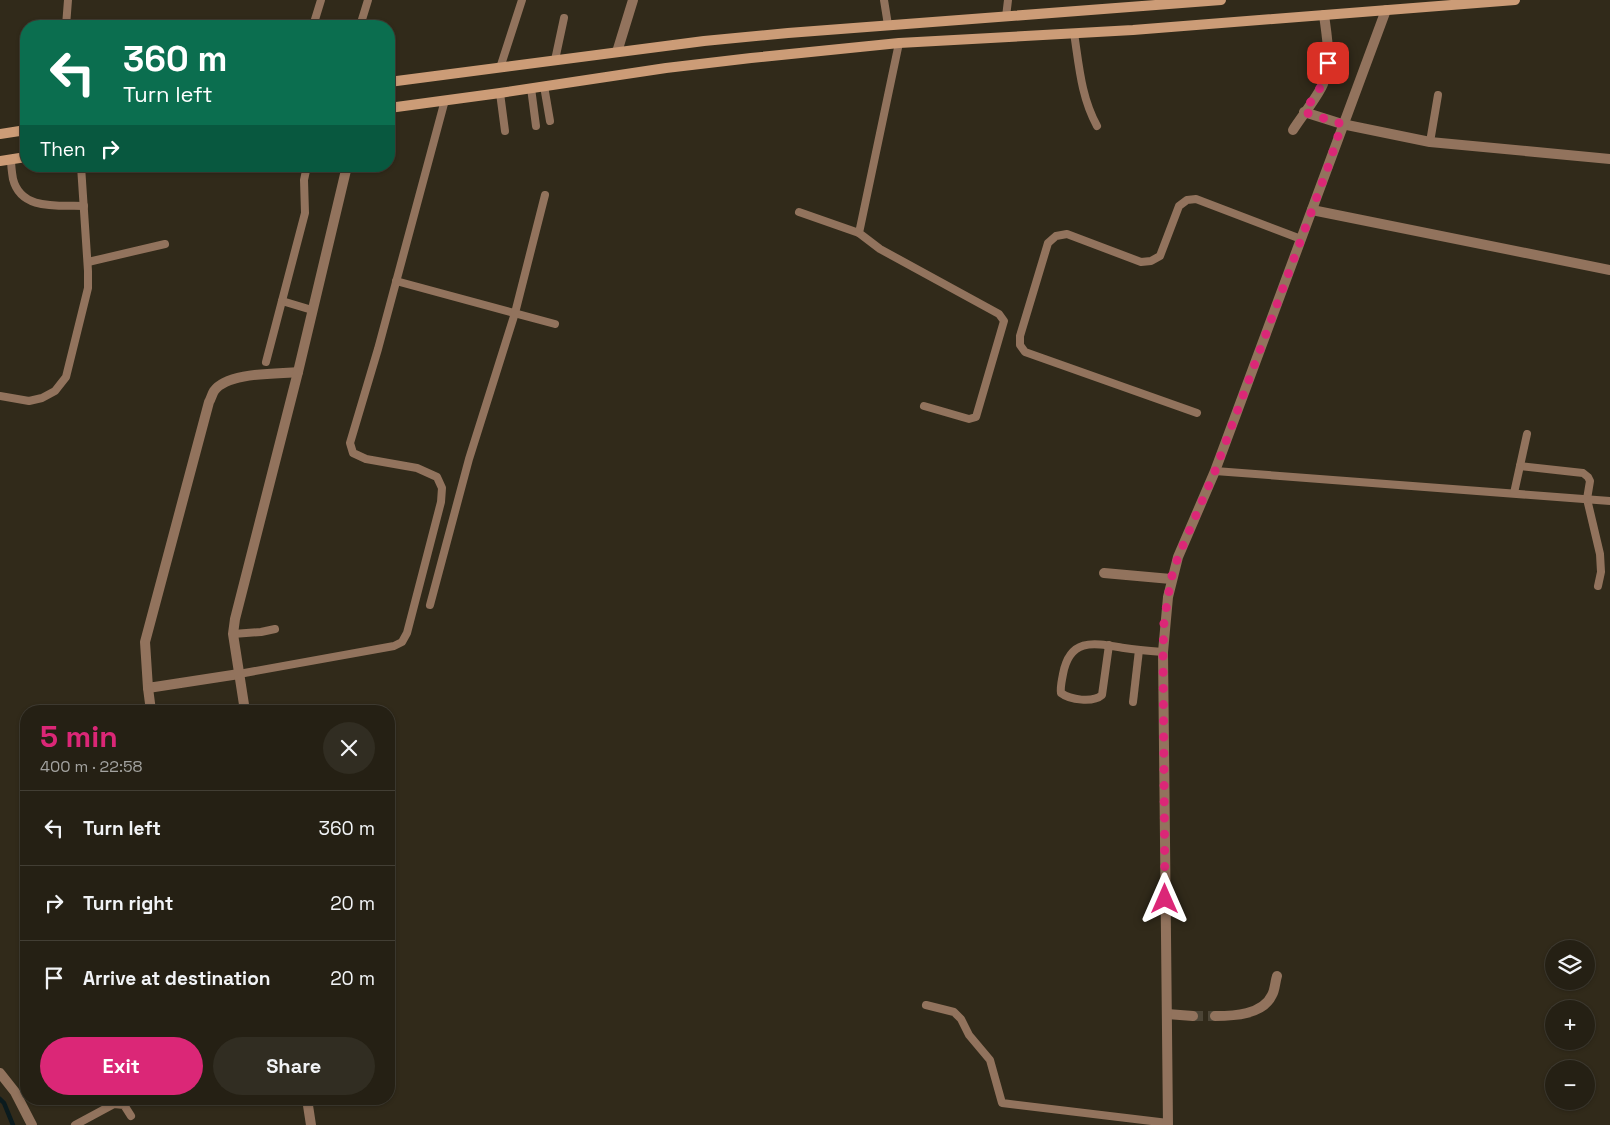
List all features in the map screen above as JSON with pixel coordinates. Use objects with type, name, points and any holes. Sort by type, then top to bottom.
[{"type":"main road","points":[[395,81],[617,52],[779,34],[1221,0]]},
{"type":"main road","points":[[395,107],[741,59],[899,43],[1074,33],[1324,15],[1388,5],[1515,0]]},
{"type":"main road","points":[[0,134],[20,131]]},
{"type":"main road","points":[[5,160],[20,158]]},
{"type":"street","points":[[617,52],[633,0]]},
{"type":"street","points":[[1168,1124],[1163,652],[1164,622],[1171,579],[1178,557],[1215,471],[1342,124],[1388,5]]},
{"type":"street","points":[[1293,130],[1322,85],[1328,63],[1328,43],[1324,15]]},
{"type":"street","points":[[1304,112],[1342,124],[1430,142],[1610,160]]},
{"type":"street","points":[[245,705],[233,634],[241,591],[298,372],[346,172]]},
{"type":"street","points":[[1312,210],[1610,270]]},
{"type":"street","points":[[150,705],[145,642],[209,402],[214,390],[242,376],[298,372]]},
{"type":"street","points":[[1104,573],[1171,579]]},
{"type":"street","points":[[148,688],[239,674]]},
{"type":"street","points":[[1215,1016],[1239,1016],[1261,1007],[1272,997],[1277,976]]},
{"type":"street","points":[[1167,1014],[1193,1016]]},
{"type":"street","points":[[0,1073],[20,1102]]},
{"type":"street","points":[[22,1105],[32,1125]]},
{"type":"street","points":[[308,1105],[311,1125]]},
{"type":"lane","points":[[66,20],[68,0]]},
{"type":"lane","points":[[315,20],[321,0]]},
{"type":"lane","points":[[500,68],[522,0]]},
{"type":"lane","points":[[884,0],[888,25]]},
{"type":"lane","points":[[1006,17],[1008,0]]},
{"type":"lane","points":[[357,2],[367,2],[362,20]]},
{"type":"lane","points":[[554,60],[564,18]]},
{"type":"lane","points":[[1074,33],[1081,83],[1088,111],[1097,126]]},
{"type":"lane","points":[[859,233],[899,43]]},
{"type":"lane","points":[[544,86],[550,121]]},
{"type":"lane","points":[[531,88],[536,126]]},
{"type":"lane","points":[[500,93],[505,131]]},
{"type":"lane","points":[[1430,142],[1438,95]]},
{"type":"lane","points":[[239,674],[394,646],[402,642],[407,632],[441,502],[442,488],[437,477],[417,468],[366,459],[353,453],[350,443],[378,350],[445,100]]},
{"type":"lane","points":[[5,160],[13,180],[27,201],[35,204],[84,206]]},
{"type":"lane","points":[[0,396],[29,401],[42,398],[55,391],[66,377],[88,288],[81,172]]},
{"type":"lane","points":[[266,362],[305,213],[304,180],[306,172]]},
{"type":"lane","points":[[430,605],[468,459],[515,313],[545,195]]},
{"type":"lane","points":[[1197,413],[1025,352],[1020,345],[1020,336],[1048,243],[1056,236],[1066,234],[1141,262],[1151,261],[1160,256],[1179,206],[1187,200],[1196,199],[1301,239]]},
{"type":"lane","points":[[799,212],[859,233],[880,249],[1000,314],[1004,321],[976,417],[969,419],[924,406]]},
{"type":"lane","points":[[88,262],[165,244]]},
{"type":"lane","points":[[396,281],[555,324]]},
{"type":"lane","points":[[282,301],[312,310]]},
{"type":"lane","points":[[1514,493],[1527,434]]},
{"type":"lane","points":[[1520,466],[1583,474],[1588,477],[1590,481],[1587,499],[1600,554],[1601,572],[1598,586]]},
{"type":"lane","points":[[1215,471],[1610,501]]},
{"type":"lane","points":[[233,634],[275,629]]},
{"type":"lane","points":[[1109,645],[1102,695],[1099,698],[1071,698],[1061,693],[1065,662],[1070,654],[1083,645],[1096,643],[1163,652]]},
{"type":"lane","points":[[1133,702],[1139,650]]},
{"type":"lane","points":[[926,1005],[954,1012],[961,1019],[969,1035],[990,1060],[1002,1103],[1168,1124]]},
{"type":"lane","points":[[75,1125],[112,1105]]},
{"type":"lane","points":[[124,1105],[131,1116]]},
{"type":"waterway","points":[[0,1099],[4,1103],[13,1125]]},
{"type":"tunnel","points":[[1193,1016],[1215,1016]]},
{"type":"route","points":[[1165,899],[1163,652],[1164,622],[1171,579],[1178,557],[1215,471],[1328,167],[1342,124],[1304,112],[1322,85],[1328,63]]}]
